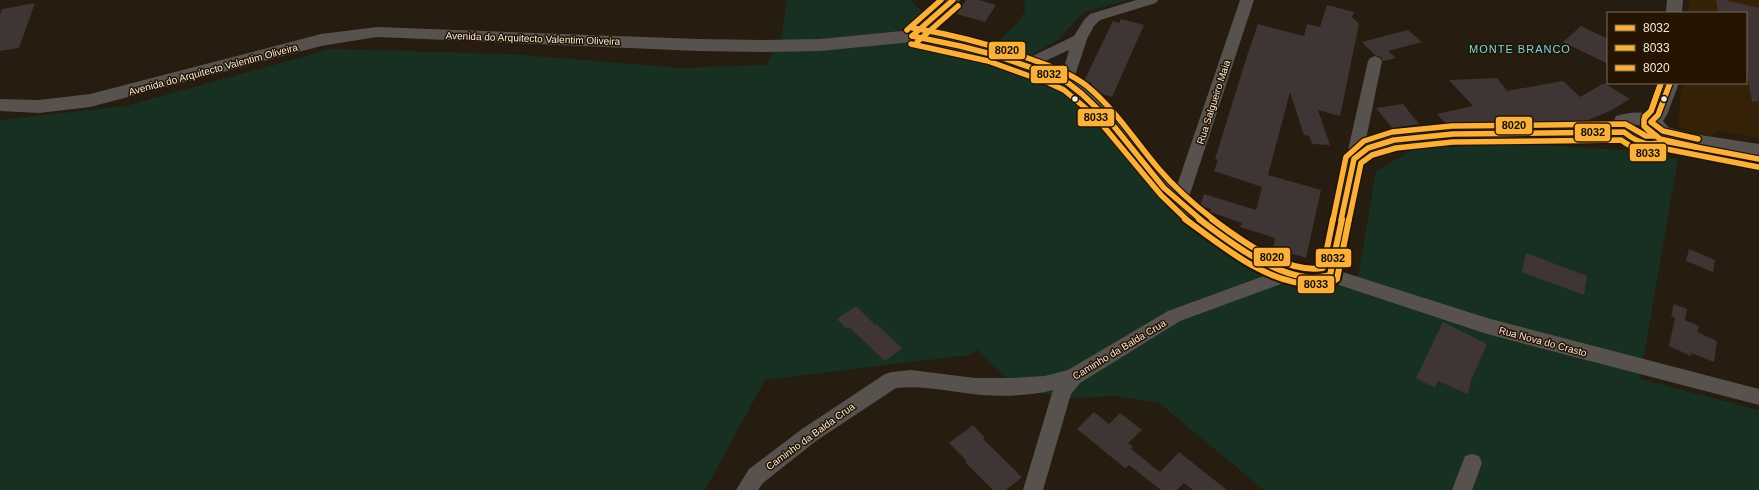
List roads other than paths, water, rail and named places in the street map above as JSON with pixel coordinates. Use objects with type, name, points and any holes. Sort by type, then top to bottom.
[{"type":"street","points":[[912,36],[953,0]]},
{"type":"street","points":[[1067,82],[1080,39],[1089,22],[1095,17],[1151,0]]},
{"type":"street","name":"Rua Salgueiro Maia","points":[[1179,203],[1247,0]]},
{"type":"street","points":[[1674,12],[1675,0]]},
{"type":"street","name":"Avenida do Arquitecto Valentim Oliveira","points":[[0,105],[13,107],[42,107],[74,104],[103,98],[321,40],[377,32],[698,45],[763,46],[820,45],[912,36],[972,48],[1025,65],[1067,82],[1090,100],[1109,119],[1179,203],[1245,250],[1291,273]]},
{"type":"street","points":[[1025,65],[1080,39]]},
{"type":"street","points":[[1291,273],[1304,277],[1330,275],[1375,61]]},
{"type":"street","points":[[1354,159],[1368,148],[1394,140],[1453,134],[1624,132],[1642,143],[1656,145],[1659,132],[1658,115],[1670,84]]},
{"type":"street","points":[[1659,132],[1759,150]]},
{"type":"street","points":[[1659,132],[1759,159]]},
{"type":"street","name":"Caminho da Balda Crua","points":[[746,490],[756,476],[809,435],[892,380],[911,378],[975,386],[1012,386],[1045,384],[1073,377],[1174,316],[1291,273]]},
{"type":"street","name":"Rua Nova do Crasto","points":[[1330,275],[1487,326],[1759,397]]},
{"type":"street","points":[[1033,490],[1063,390],[1073,377]]},
{"type":"street","points":[[1462,490],[1472,463]]},
{"type":"district","name":"MONTE BRANCO","points":[[1520,49]]}]
